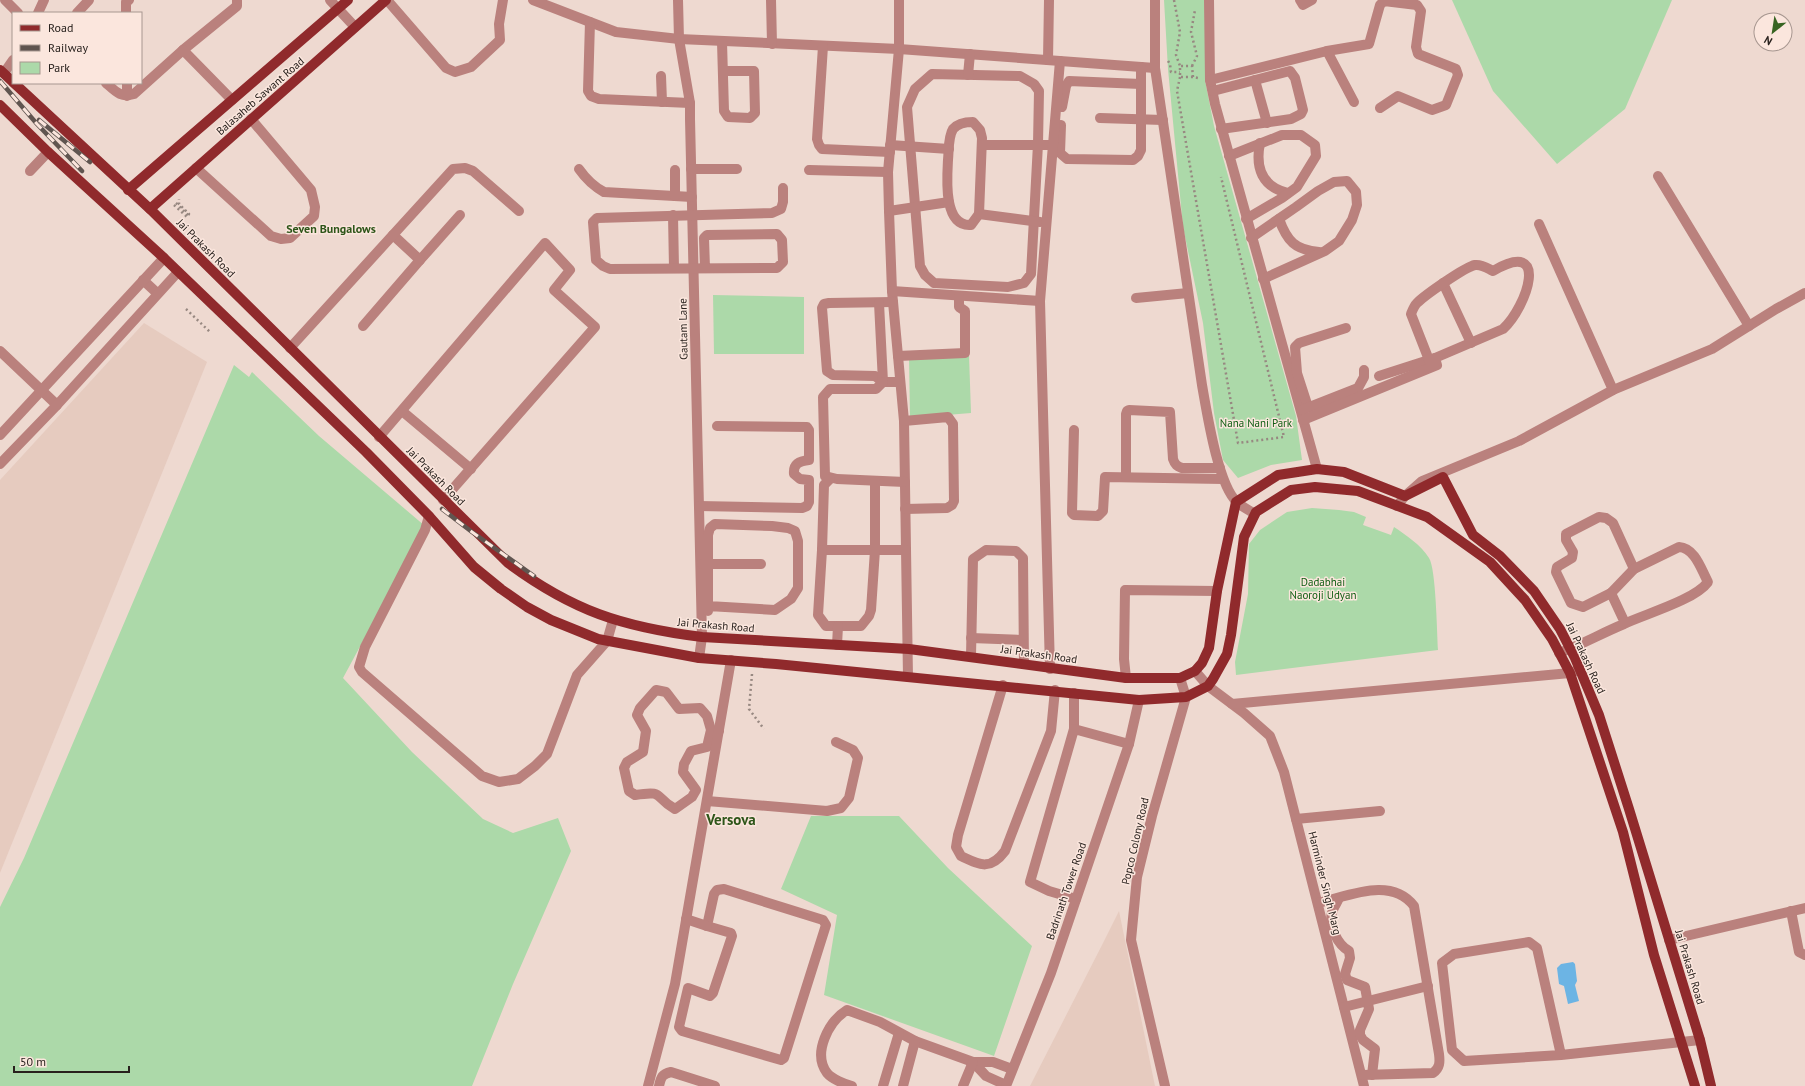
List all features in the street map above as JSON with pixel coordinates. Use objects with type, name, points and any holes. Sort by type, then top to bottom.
[{"type":"main road","name":"Balasaheb Sawant Road","points":[[128,190],[348,0]]},
{"type":"main road","name":"Balasaheb Sawant Road","points":[[150,209],[386,0]]},
{"type":"main road","name":"Jai Prakash Road","points":[[2,71],[12,80]]},
{"type":"main road","name":"Jai Prakash Road","points":[[16,84],[150,209],[508,563],[527,577],[570,602],[613,620],[649,629],[705,637],[909,649],[971,656],[1050,669],[1126,678],[1180,678],[1195,671]]},
{"type":"main road","points":[[0,105],[48,152],[164,258],[366,452],[429,516],[474,567],[500,589],[527,607],[576,632],[607,641],[699,658],[1003,685],[1139,700],[1186,697],[1208,686],[1220,669],[1227,654],[1237,595],[1244,537],[1255,514]]},
{"type":"main road","points":[[1195,671],[1202,663],[1209,648],[1217,592],[1236,502],[1278,475],[1316,468],[1344,472],[1405,496]]},
{"type":"main road","name":"Jai Prakash Road","points":[[1405,496],[1443,477],[1473,535],[1500,556],[1534,591],[1560,629],[1580,669],[1599,715],[1700,1040],[1711,1086]]},
{"type":"main road","name":"Jai Prakash Road","points":[[1255,514],[1291,490],[1315,487],[1358,491],[1427,517],[1490,562],[1525,600],[1552,639],[1570,673],[1616,812],[1654,955],[1683,1041],[1696,1086]]},
{"type":"main road","points":[[1616,812],[1629,809]]},
{"type":"main road","points":[[1654,955],[1672,950]]},
{"type":"street","points":[[5,0],[17,12]]},
{"type":"street","points":[[38,12],[44,0]]},
{"type":"street","points":[[78,12],[88,0]]},
{"type":"street","points":[[126,12],[126,2],[129,0]]},
{"type":"street","points":[[107,84],[119,95],[127,96],[134,94],[183,50],[237,6],[237,0]]},
{"type":"street","points":[[330,0],[355,27]]},
{"type":"street","points":[[386,0],[446,68],[455,72],[471,67],[500,40],[499,24],[502,0]]},
{"type":"street","points":[[533,0],[616,32],[679,40],[899,49],[1155,68]]},
{"type":"street","name":"Gautam Lane","points":[[678,0],[679,40],[690,104],[699,506],[704,564],[705,637],[699,658]]},
{"type":"street","points":[[771,0],[772,44]]},
{"type":"street","points":[[899,0],[899,49],[888,172],[892,292],[904,421],[904,482],[909,649],[908,677]]},
{"type":"street","points":[[1048,60],[1049,0]]},
{"type":"street","points":[[1155,0],[1155,68],[1202,386],[1211,435],[1223,479],[1236,502],[1255,514]]},
{"type":"street","points":[[1209,0],[1206,79],[1213,91],[1221,129],[1251,238],[1304,413]]},
{"type":"street","points":[[1300,0],[1303,5],[1312,0]]},
{"type":"street","points":[[1206,79],[1327,51],[1369,44],[1380,5],[1384,1],[1417,5],[1421,11],[1416,47],[1418,54],[1456,69],[1458,75],[1446,105],[1439,109],[1432,110],[1398,96],[1380,108]]},
{"type":"street","points":[[590,22],[588,91],[591,96],[599,100],[690,104]]},
{"type":"street","points":[[722,42],[723,71],[725,115],[728,117],[750,118],[755,113],[754,71],[723,71]]},
{"type":"street","points":[[823,46],[817,139],[822,149],[890,149],[909,146],[949,149]]},
{"type":"street","points":[[183,50],[232,100]]},
{"type":"street","points":[[1327,51],[1354,102]]},
{"type":"street","points":[[968,75],[970,54]]},
{"type":"street","points":[[2,71],[12,61]]},
{"type":"street","points":[[1050,669],[1040,301],[1060,61]]},
{"type":"street","points":[[1141,67],[1141,84],[1141,150],[1138,156],[1133,160],[1067,159],[1060,153],[1062,110],[1066,86],[1069,81],[1141,84]]},
{"type":"street","points":[[1213,91],[1290,71],[1295,78],[1303,110],[1301,114],[1291,119],[1221,129]]},
{"type":"street","points":[[932,74],[968,75],[1020,76],[1034,84],[1039,91],[1038,144],[1031,274],[1024,283],[1008,287],[931,282],[924,275],[920,266],[907,107],[915,88],[932,74]]},
{"type":"street","points":[[662,76],[662,102]]},
{"type":"street","points":[[1255,80],[1267,123]]},
{"type":"street","points":[[127,84],[127,96]]},
{"type":"street","points":[[1100,118],[1163,120]]},
{"type":"street","points":[[196,168],[271,236],[281,239],[290,238],[314,216],[315,207],[311,190],[252,119]]},
{"type":"street","points":[[968,122],[976,124],[980,130],[982,145],[979,214],[971,225],[965,225],[957,221],[949,202],[947,179],[949,149],[951,133],[957,125],[968,122]]},
{"type":"street","points":[[1228,156],[1282,135],[1301,134],[1315,145],[1316,156],[1297,187],[1246,219]]},
{"type":"street","points":[[1260,143],[1259,160],[1262,174],[1268,185],[1278,191],[1288,194]]},
{"type":"street","points":[[982,145],[1053,145]]},
{"type":"street","points":[[30,171],[48,152]]},
{"type":"street","points":[[290,348],[453,169],[465,168],[473,171],[519,210]]},
{"type":"street","points":[[579,169],[586,180],[604,192],[692,197]]},
{"type":"street","points":[[692,169],[737,169]]},
{"type":"street","points":[[675,170],[675,196]]},
{"type":"street","points":[[809,170],[888,172]]},
{"type":"street","points":[[1658,176],[1749,326]]},
{"type":"street","points":[[1251,238],[1318,191],[1334,182],[1348,181],[1356,192],[1357,205],[1352,220],[1339,241],[1321,252],[1263,278]]},
{"type":"street","points":[[705,268],[704,238],[707,234],[777,234],[782,240],[783,262],[777,268],[610,269],[603,266],[596,260],[593,222],[597,218],[693,214],[772,213],[781,208],[783,202],[783,188]]},
{"type":"street","points":[[889,211],[949,202]]},
{"type":"street","points":[[979,214],[1046,223]]},
{"type":"street","points":[[363,326],[460,215]]},
{"type":"street","points":[[673,215],[674,268]]},
{"type":"street","points":[[1279,219],[1284,234],[1294,244],[1304,251],[1321,252]]},
{"type":"street","points":[[1539,224],[1613,390]]},
{"type":"street","points":[[392,236],[420,260]]},
{"type":"street","points":[[379,437],[545,243],[570,270],[554,290],[595,327],[443,500]]},
{"type":"street","points":[[0,435],[164,258]]},
{"type":"street","points":[[1304,413],[1437,365],[1432,359],[1411,314],[1417,302],[1443,283],[1474,265],[1482,266],[1493,271],[1507,263],[1519,261],[1526,264],[1531,275],[1520,308],[1512,321],[1503,329],[1432,359],[1379,376]]},
{"type":"street","points":[[0,464],[57,405],[157,293],[178,272]]},
{"type":"street","points":[[143,280],[157,293]]},
{"type":"street","points":[[1443,283],[1471,343]]},
{"type":"street","points":[[898,356],[964,354],[966,352],[965,311],[969,307],[952,284]]},
{"type":"street","points":[[892,292],[1040,301]]},
{"type":"street","points":[[1397,506],[1405,496],[1422,481],[1519,442],[1613,390],[1712,349],[1805,293]]},
{"type":"street","points":[[1136,298],[1188,294]]},
{"type":"street","points":[[893,302],[824,304],[822,308],[827,371],[833,375],[875,376],[883,382],[900,382]]},
{"type":"street","points":[[879,303],[883,382],[876,389],[833,388],[830,389],[823,397],[826,476],[830,479],[904,482]]},
{"type":"street","points":[[1316,468],[1297,373],[1295,347],[1299,343],[1346,328]]},
{"type":"street","points":[[0,352],[57,405]]},
{"type":"street","points":[[1304,413],[1358,388],[1364,377],[1364,370]]},
{"type":"street","points":[[833,375],[833,388]]},
{"type":"street","points":[[1126,476],[1126,414],[1129,410],[1170,412],[1173,460],[1175,465],[1178,467],[1220,468]]},
{"type":"street","points":[[402,411],[471,469]]},
{"type":"street","points":[[904,421],[948,417],[953,424],[954,501],[952,505],[946,508],[905,509]]},
{"type":"street","points":[[699,506],[802,508],[807,506],[809,502],[808,480],[800,479],[794,474],[793,470],[796,464],[800,461],[808,460],[807,427],[717,426]]},
{"type":"street","points":[[1074,430],[1072,513],[1074,515],[1098,516],[1101,514],[1103,511],[1105,477],[1126,476],[1223,479]]},
{"type":"street","points":[[830,479],[824,484],[818,615],[826,626],[861,626],[870,616],[876,550],[875,481]]},
{"type":"street","points":[[429,516],[425,530],[365,646],[360,667],[362,672],[482,776],[499,782],[518,779],[535,766],[547,754],[576,675],[607,641],[613,620]]},
{"type":"street","points":[[1559,653],[1625,623],[1660,610],[1703,588],[1708,582],[1692,551],[1685,547],[1679,547],[1634,569],[1611,592],[1583,607],[1571,603],[1556,572],[1557,567],[1572,558],[1573,552],[1566,540],[1566,534],[1599,517],[1606,518],[1613,522],[1634,569]]},
{"type":"street","points":[[705,637],[708,606],[704,564],[710,528],[715,524],[788,528],[795,531],[798,540],[798,588],[791,599],[775,610],[708,606]]},
{"type":"street","points":[[822,550],[906,550]]},
{"type":"street","points":[[971,656],[973,559],[986,550],[1016,551],[1022,558],[1024,664]]},
{"type":"street","points":[[704,564],[761,564]]},
{"type":"street","points":[[1126,678],[1124,659],[1125,590],[1217,592]]},
{"type":"street","points":[[1611,592],[1625,623]]},
{"type":"street","points":[[837,645],[838,626]]},
{"type":"street","points":[[971,638],[1023,640]]},
{"type":"street","points":[[648,1086],[675,984],[707,801],[715,731],[731,660]]},
{"type":"street","points":[[1232,704],[1570,673],[1580,669]]},
{"type":"street","name":"Harminder Singh Marg","points":[[1195,671],[1208,686],[1244,712],[1270,736],[1284,772],[1364,1086]]},
{"type":"street","points":[[1180,678],[1186,697]]},
{"type":"street","points":[[1003,685],[956,847],[961,856],[984,865],[997,861],[1005,851],[1051,731],[1055,690]]},
{"type":"street","points":[[656,690],[666,692],[679,709],[700,708],[707,716],[715,731],[707,747],[691,751],[684,764],[683,772],[696,790],[692,797],[675,808],[668,805],[660,795],[652,792],[635,795],[629,790],[624,768],[627,762],[643,752],[646,732],[637,715],[640,708],[656,690]]},
{"type":"street","points":[[1074,693],[1074,729],[1030,882],[1049,892],[1076,899]]},
{"type":"street","name":"Popco Colony Road","points":[[1165,1086],[1131,940],[1137,877],[1152,816],[1186,697]]},
{"type":"street","name":"Badrinath Tower Road","points":[[1006,1085],[1051,973],[1129,744],[1139,700]]},
{"type":"street","points":[[1074,729],[1129,744]]},
{"type":"street","points":[[707,801],[827,812],[841,808],[849,798],[858,758],[853,750],[836,742]]},
{"type":"street","points":[[1296,819],[1380,811]]},
{"type":"street","points":[[688,988],[679,1028],[682,1031],[781,1060],[784,1058],[826,925],[823,920],[724,888],[717,890],[714,894],[707,926]]},
{"type":"street","points":[[1318,903],[1375,889],[1393,890],[1410,900],[1414,906],[1439,1054],[1440,1061],[1438,1070],[1433,1073],[1362,1075]]},
{"type":"street","points":[[1339,898],[1331,914],[1333,931],[1344,948],[1349,951],[1350,958],[1345,974],[1347,980],[1365,987],[1369,1009],[1360,1030],[1360,1035],[1375,1049],[1372,1075]]},
{"type":"street","points":[[1669,940],[1805,908]]},
{"type":"street","points":[[1791,911],[1799,952],[1805,955]]},
{"type":"street","points":[[675,984],[710,996],[713,993],[732,936],[731,933],[686,919]]},
{"type":"street","points":[[1561,1055],[1537,948],[1529,942],[1454,954],[1442,963],[1452,1050],[1464,1061],[1561,1055],[1700,1040]]},
{"type":"street","points":[[1344,1007],[1428,986]]},
{"type":"street","points":[[852,1086],[827,1073],[821,1057],[827,1031],[840,1014],[847,1010],[880,1022],[915,1041],[973,1062],[992,1062],[1012,1069]]},
{"type":"street","points":[[883,1086],[899,1033]]},
{"type":"street","points":[[903,1086],[915,1041]]},
{"type":"street","points":[[973,1062],[986,1076],[1006,1085]]},
{"type":"street","points":[[963,1086],[973,1062]]},
{"type":"street","points":[[659,1086],[661,1077],[664,1073],[671,1072],[715,1086]]},
{"type":"path","points":[[1174,0],[1180,32],[1176,56],[1180,66],[1180,77],[1177,91],[1238,443],[1284,437],[1220,173]]},
{"type":"path","points":[[1180,77],[1193,76],[1192,66],[1197,56],[1192,32],[1196,6]]},
{"type":"path","points":[[1170,64],[1171,72],[1180,72]]},
{"type":"path","points":[[1180,66],[1192,66]]},
{"type":"path","points":[[1200,83],[1206,79]]},
{"type":"path","points":[[178,192],[179,204],[189,214],[188,216]]},
{"type":"path","points":[[172,203],[187,217],[188,216]]},
{"type":"path","points":[[178,205],[188,216]]},
{"type":"path","points":[[186,309],[210,332]]},
{"type":"path","points":[[753,662],[749,709],[764,729]]},
{"type":"shaded area","points":[[144,323],[207,362],[0,873],[0,480]]},
{"type":"shaded area","points":[[1119,911],[1155,1086],[1030,1086],[1101,947]]},
{"type":"green space","name":"Nana Nani Park","points":[[1164,0],[1206,0],[1205,80],[1214,126],[1296,416],[1302,460],[1271,465],[1238,478],[1223,460],[1214,413],[1203,323],[1183,227],[1168,69]]},
{"type":"green space","points":[[1452,0],[1672,0],[1625,109],[1557,164],[1493,91]]},
{"type":"green space","points":[[713,295],[804,297],[804,354],[714,354]]},
{"type":"green space","points":[[969,355],[971,413],[910,418],[909,356]]},
{"type":"green space","points":[[234,365],[249,377],[252,372],[319,436],[425,526],[343,678],[412,752],[483,819],[513,833],[558,818],[571,851],[513,984],[472,1086],[0,1086],[0,907],[24,858]]},
{"type":"green space","name":"Dadabhai Naoroji Udyan","points":[[1312,508],[1354,512],[1366,517],[1363,525],[1391,535],[1394,527],[1422,549],[1429,558],[1433,574],[1438,650],[1236,675],[1235,662],[1248,594],[1249,544],[1260,530],[1287,512]]},
{"type":"green space","points":[[811,816],[899,816],[948,868],[1032,946],[994,1056],[824,995],[837,915],[781,889]]},
{"type":"water","points":[[1573,962],[1575,964],[1577,981],[1575,985],[1579,1001],[1568,1004],[1564,986],[1559,984],[1557,968],[1561,964]]},
{"type":"railway","points":[[0,81],[37,124],[82,171]]},
{"type":"railway","points":[[39,120],[90,162]]},
{"type":"railway","points":[[442,509],[534,576]]},
{"type":"district","name":"Seven Bungalows","points":[[331,228]]},
{"type":"district","name":"Versova","points":[[731,819]]}]
